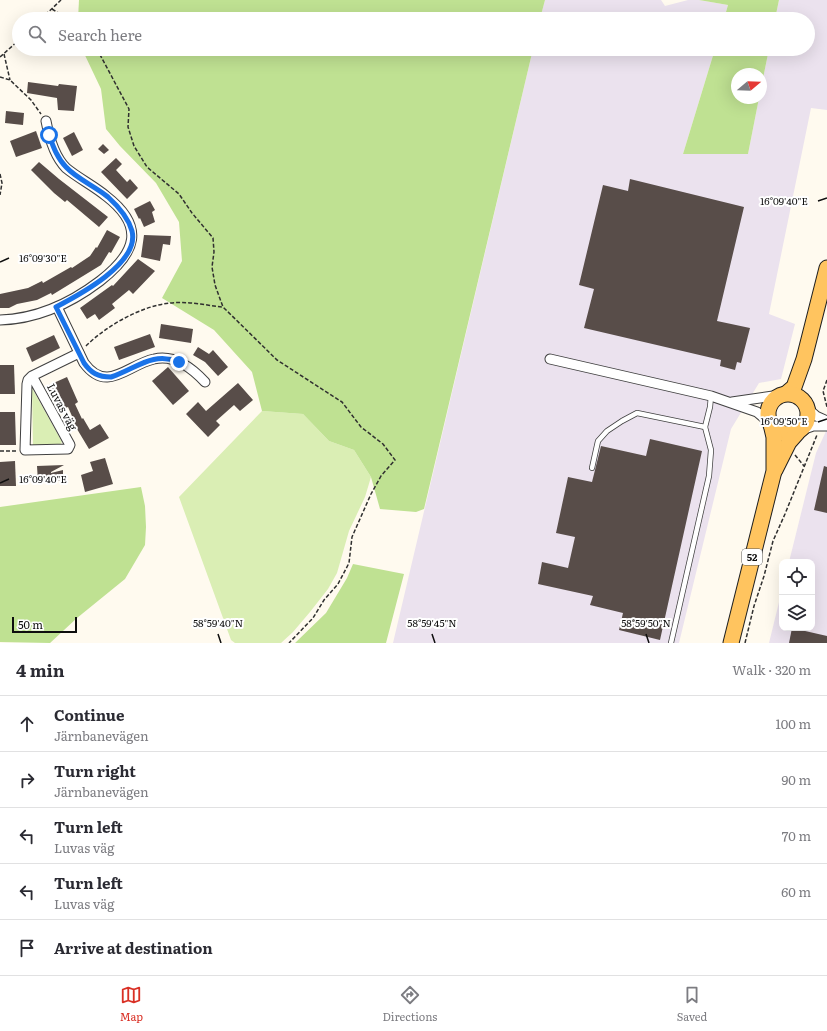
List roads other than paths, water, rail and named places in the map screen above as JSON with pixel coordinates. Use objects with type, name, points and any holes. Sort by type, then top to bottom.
[{"type":"main road","name":"52","points":[[731,643],[774,471],[774,438],[768,415],[769,407],[773,400],[794,387],[804,359],[827,268]]},
{"type":"main road","name":"52","points":[[774,471],[789,442],[804,428],[808,421],[809,413],[805,392],[804,359]]},
{"type":"main road","points":[[783,394],[795,394],[802,399],[807,407]]},
{"type":"main road","points":[[770,424],[774,429],[781,433],[789,434],[798,432]]},
{"type":"street","points":[[0,320],[22,318],[56,307],[92,286],[117,267],[126,256],[131,244],[132,232],[127,219],[107,196],[66,167],[53,147],[46,121]]},
{"type":"street","points":[[56,307],[79,353],[89,370],[95,375],[111,377],[155,358],[164,358],[179,362],[196,372],[205,382]]},
{"type":"street","name":"Luvas väg","points":[[32,376],[70,445],[70,448],[66,450],[25,450],[27,384],[28,380],[32,376],[79,353]]},
{"type":"street","points":[[550,359],[711,396],[757,412],[770,424]]},
{"type":"street","points":[[731,403],[783,394]]},
{"type":"street","points":[[807,407],[816,416],[827,421]]},
{"type":"street","points":[[798,432],[813,426],[827,426]]},
{"type":"lane","points":[[671,643],[709,476],[711,450],[705,427],[711,396]]},
{"type":"lane","points":[[592,468],[598,441],[607,431],[637,413],[705,427]]}]
